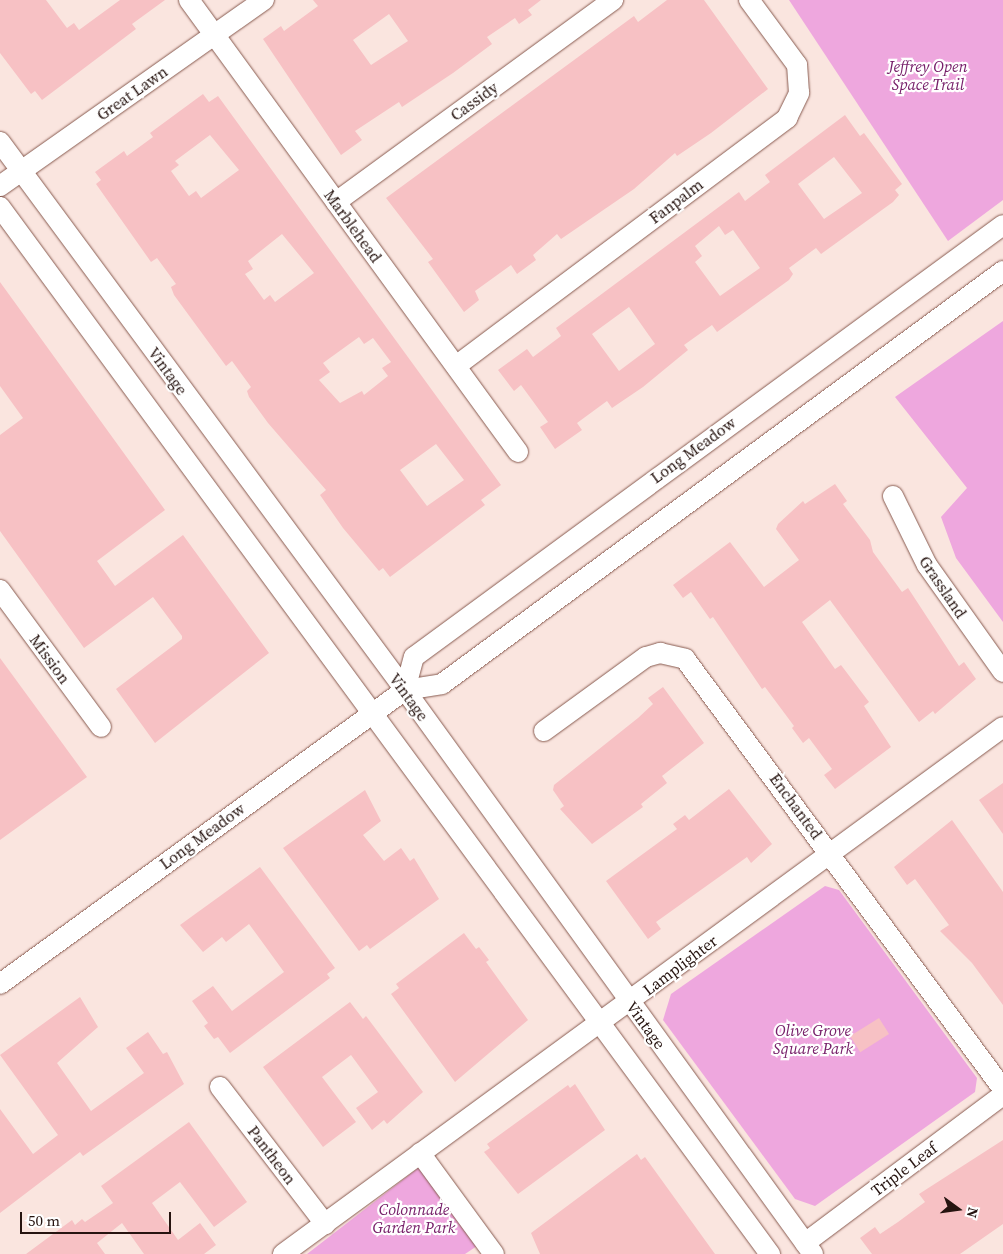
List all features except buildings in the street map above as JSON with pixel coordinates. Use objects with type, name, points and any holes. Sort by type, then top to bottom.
[{"type":"street","name":"Marblehead","points":[[189,0],[518,452]]},
{"type":"street","name":"Great Lawn","points":[[0,186],[264,0]]},
{"type":"street","name":"Cassidy","points":[[336,202],[613,0]]},
{"type":"street","name":"Fanpalm","points":[[456,366],[787,118],[799,93],[797,65],[749,0]]},
{"type":"street","name":"Vintage","points":[[0,142],[405,690],[629,1002],[809,1248]]},
{"type":"street","points":[[0,207],[770,1254]]},
{"type":"street","name":"Long Meadow","points":[[405,690],[414,657],[1003,225]]},
{"type":"street","name":"Long Meadow","points":[[0,984],[405,690],[442,684],[1003,271]]},
{"type":"street","name":"Grassland","points":[[894,496],[927,565],[1003,672]]},
{"type":"street","name":"Mission","points":[[0,590],[101,727]]},
{"type":"street","name":"Enchanted","points":[[544,731],[646,657],[673,654],[694,667],[1003,1089]]},
{"type":"street","name":"Lamplighter","points":[[283,1254],[600,1024],[1003,727]]},
{"type":"street","name":"Pantheon","points":[[220,1087],[325,1224]]},
{"type":"street","name":"Triple Leaf","points":[[809,1248],[1003,1096]]},
{"type":"street","points":[[420,1153],[494,1254]]},
{"type":"green space","name":"Jeffrey Open Space Trail","points":[[789,0],[1003,0],[1003,200],[948,241]]},
{"type":"green space","points":[[1003,321],[1003,622],[956,558],[941,517],[967,488],[895,397]]},
{"type":"green space","name":"Olive Grove Square Park","points":[[825,886],[839,890],[977,1078],[975,1092],[815,1206],[795,1199],[663,1020],[671,994]]},
{"type":"green space","name":"Colonnade Garden Park","points":[[422,1165],[477,1246],[465,1254],[307,1254]]}]
